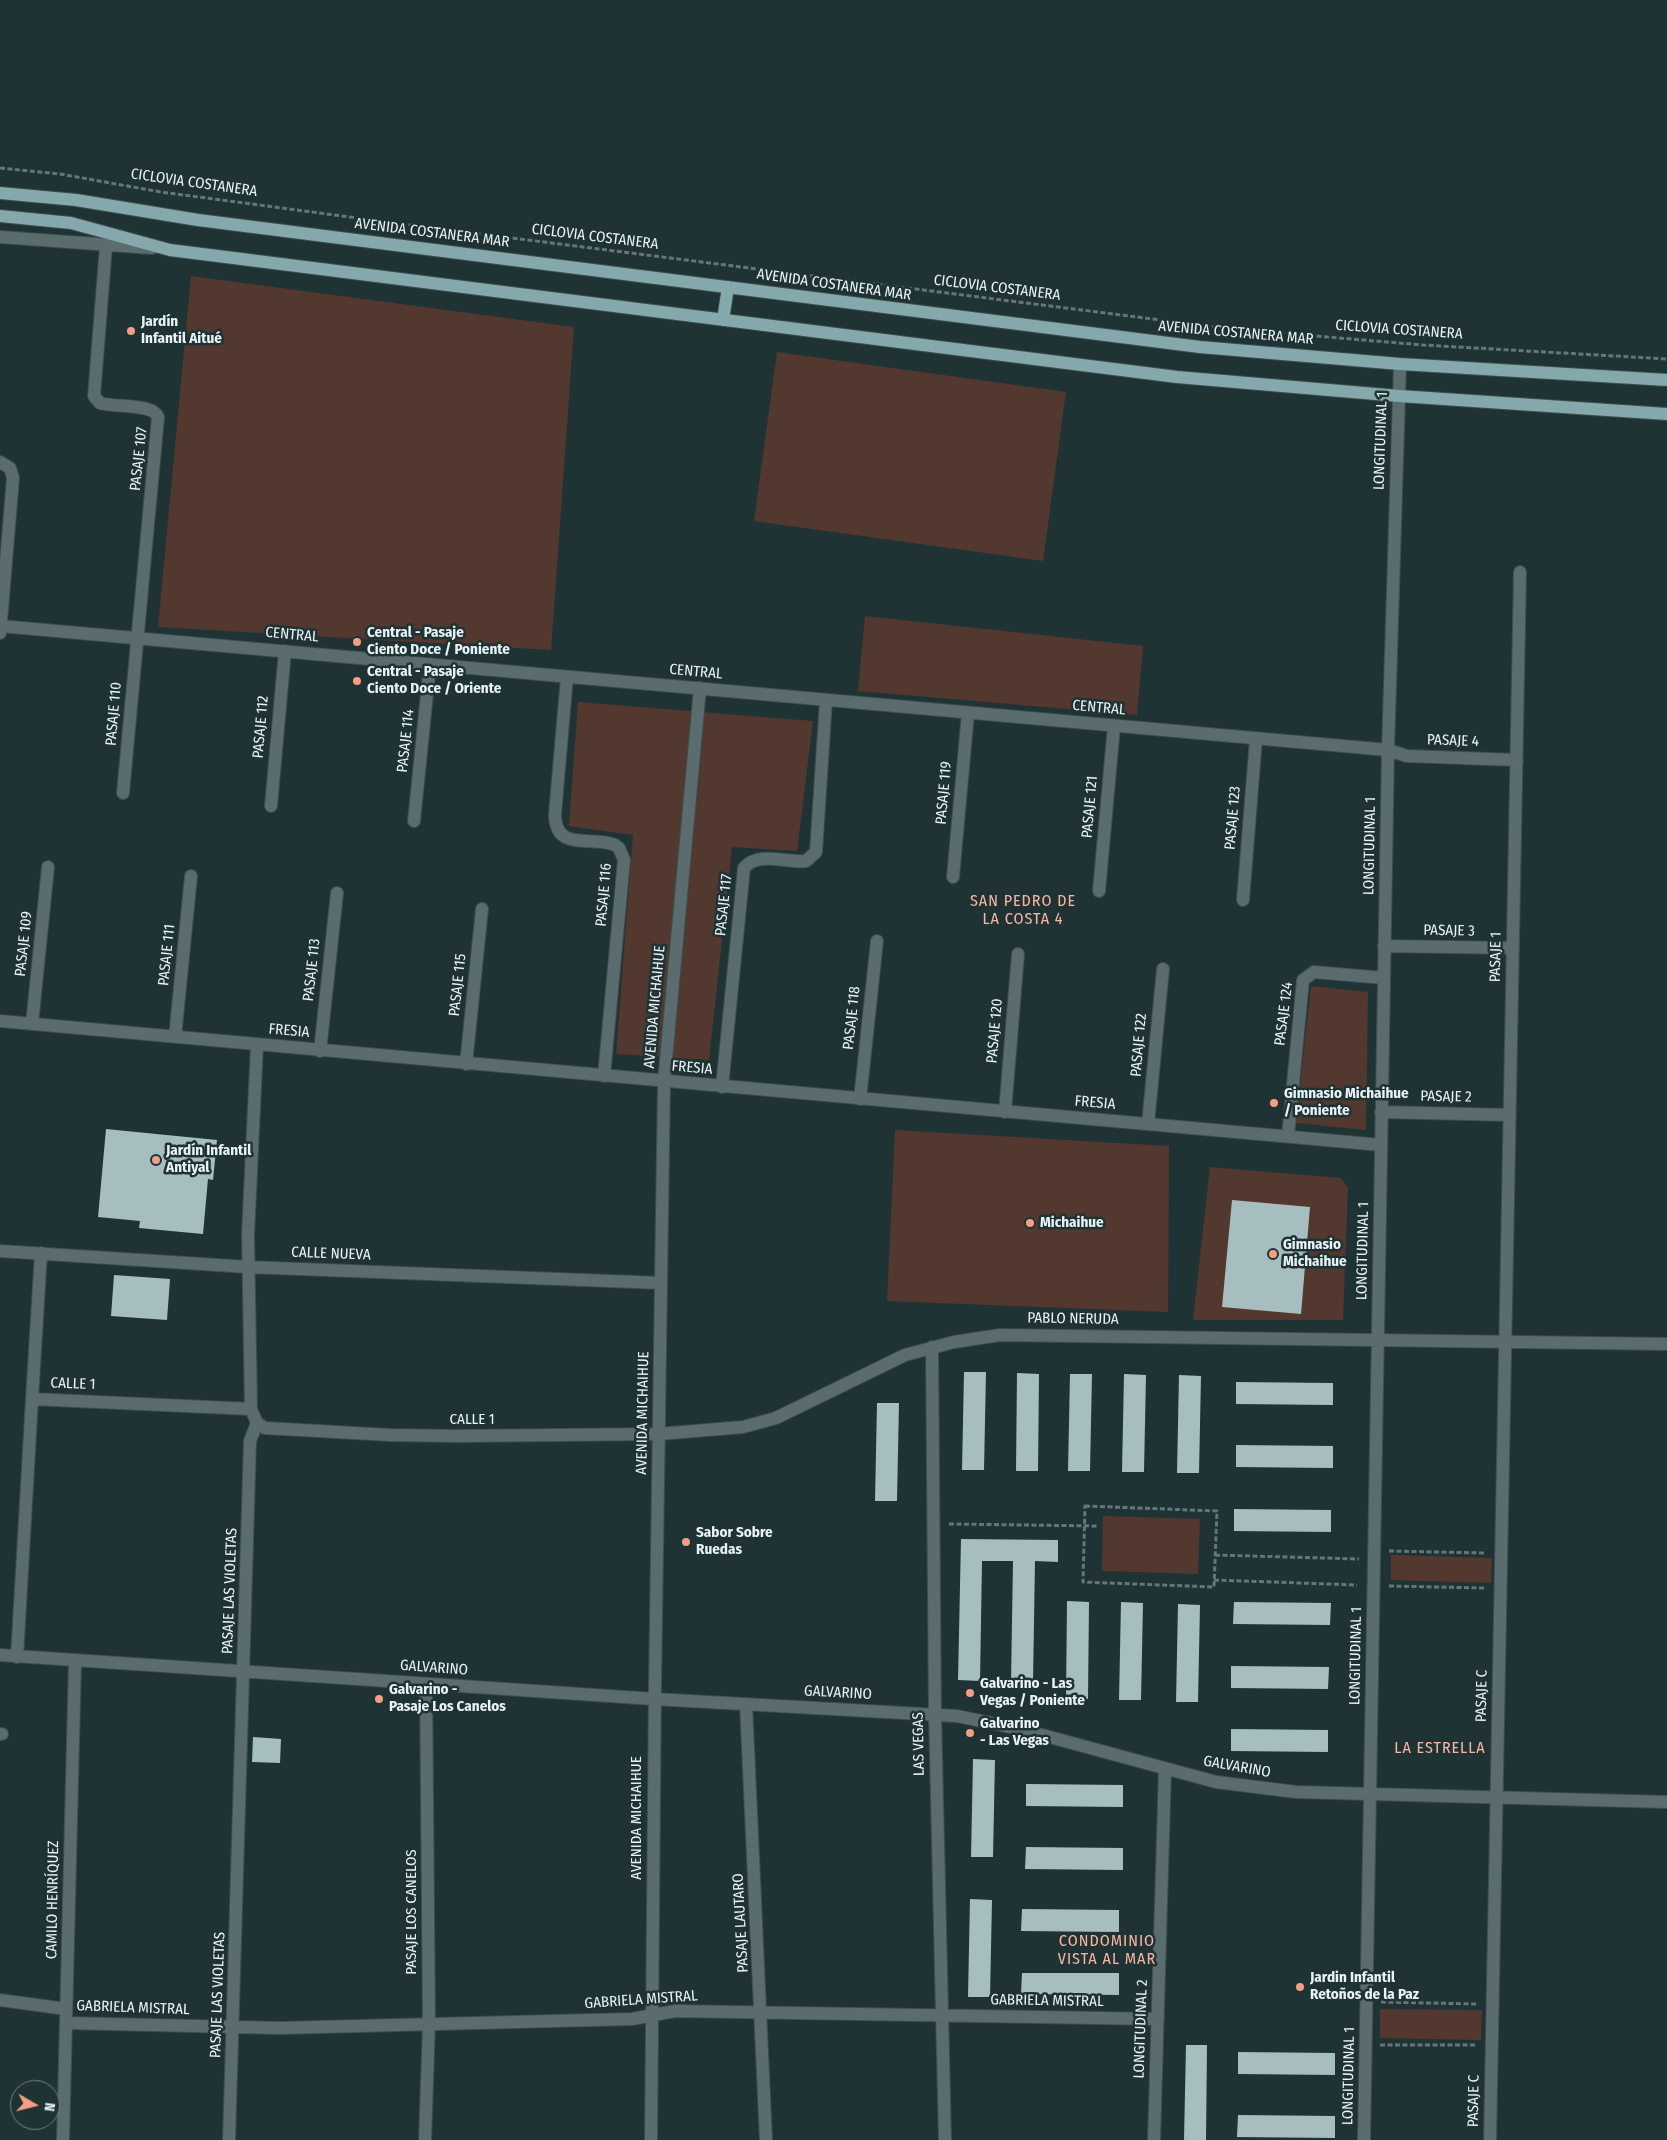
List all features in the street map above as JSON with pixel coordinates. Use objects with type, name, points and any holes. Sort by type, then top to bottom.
[{"type":"main road","name":"AVENIDA COSTANERA MAR","points":[[0,193],[76,200],[198,220],[1191,346],[1400,364],[1667,380]]},
{"type":"main road","points":[[0,216],[72,223],[170,250],[1177,377],[1399,396],[1667,414]]},
{"type":"main road","points":[[724,320],[728,287]]},
{"type":"street","points":[[0,237],[170,250]]},
{"type":"street","name":"PASAJE 107","points":[[106,246],[94,396],[100,403],[149,409],[157,413],[158,417],[138,638]]},
{"type":"street","name":"LONGITUDINAL 1","points":[[1364,2140],[1384,946],[1400,364]]},
{"type":"street","points":[[0,462],[10,468],[13,478],[0,633]]},
{"type":"street","name":"PASAJE 1","points":[[1505,1342],[1520,572]]},
{"type":"street","name":"CENTRAL","points":[[0,626],[1388,750]]},
{"type":"street","name":"PASAJE 110","points":[[123,793],[138,638]]},
{"type":"street","name":"PASAJE 112","points":[[271,806],[285,651]]},
{"type":"street","name":"PASAJE 114","points":[[414,821],[430,664]]},
{"type":"street","name":"PASAJE 116","points":[[567,677],[555,814],[556,827],[565,837],[572,840],[616,845],[624,860],[604,1076]]},
{"type":"street","name":"AVENIDA MICHAIHUE","points":[[651,2140],[654,1699],[664,1082],[700,688]]},
{"type":"street","name":"PASAJE 117","points":[[722,1087],[744,868],[748,863],[757,859],[806,861],[816,852],[826,700]]},
{"type":"street","name":"PASAJE 119","points":[[953,877],[968,712]]},
{"type":"street","name":"PASAJE 121","points":[[1099,891],[1114,726]]},
{"type":"street","name":"PASAJE 123","points":[[1243,900],[1256,738]]},
{"type":"street","name":"PASAJE 4","points":[[1388,750],[1407,756],[1517,760]]},
{"type":"street","name":"PASAJE 109","points":[[32,1024],[48,867]]},
{"type":"street","name":"PASAJE 111","points":[[175,1037],[191,876]]},
{"type":"street","name":"PASAJE 113","points":[[320,1050],[337,893]]},
{"type":"street","name":"PASAJE 115","points":[[466,1064],[482,909]]},
{"type":"street","name":"PASAJE 118","points":[[860,1099],[877,941]]},
{"type":"street","name":"PASAJE 3","points":[[1384,946],[1513,948]]},
{"type":"street","name":"PASAJE 120","points":[[1005,1112],[1018,954]]},
{"type":"street","name":"PASAJE 122","points":[[1148,1124],[1163,969]]},
{"type":"street","name":"PASAJE 124","points":[[1288,1136],[1303,980],[1314,972],[1384,978]]},
{"type":"street","name":"FRESIA","points":[[0,1021],[664,1082],[1381,1144]]},
{"type":"street","points":[[256,1423],[251,1408],[248,1267],[257,1045]]},
{"type":"street","name":"PASAJE 2","points":[[1382,1112],[1510,1115]]},
{"type":"street","name":"CALLE NUEVA","points":[[0,1251],[248,1267],[661,1283]]},
{"type":"street","points":[[32,1399],[41,1253]]},
{"type":"street","name":"PABLO NERUDA","points":[[659,1434],[743,1427],[761,1423],[879,1367],[932,1347],[976,1337],[1008,1334],[1667,1344]]},
{"type":"street","name":"PASAJE C","points":[[1490,2140],[1505,1342]]},
{"type":"street","name":"LAS VEGAS","points":[[932,1347],[935,1714],[945,2140]]},
{"type":"street","name":"CALLE 1","points":[[17,1657],[32,1399],[251,1408]]},
{"type":"street","name":"CALLE 1","points":[[256,1423],[270,1429],[390,1436],[659,1434]]},
{"type":"street","name":"PASAJE LAS VIOLETAS","points":[[229,2140],[250,1441],[256,1423]]},
{"type":"street","name":"GALVARINO","points":[[0,1655],[654,1699],[935,1714],[1002,1725],[1216,1782],[1258,1789],[1667,1802]]},
{"type":"street","name":"CAMILO HENRÍQUEZ","points":[[63,2140],[74,1661]]},
{"type":"street","name":"PASAJE LOS CANELOS","points":[[425,2140],[429,2023],[426,1684]]},
{"type":"street","name":"PASAJE LAUTARO","points":[[746,1704],[762,2012],[766,2140]]},
{"type":"street","name":"LONGITUDINAL 2","points":[[1154,2140],[1165,1769]]},
{"type":"street","name":"GABRIELA MISTRAL","points":[[0,2000],[66,2010]]},
{"type":"street","name":"GABRIELA MISTRAL","points":[[66,2023],[233,2027],[632,2019],[676,2011],[1158,2019]]},
{"type":"path","name":"CICLOVIA COSTANERA","points":[[0,168],[60,174],[161,192],[433,228],[1232,329],[1423,345],[1667,359]]},
{"type":"path","points":[[1085,1506],[1218,1511],[1215,1555],[1214,1587],[1083,1582],[1085,1506]]},
{"type":"path","points":[[934,1524],[1099,1526]]},
{"type":"path","points":[[1215,1555],[1501,1553]]},
{"type":"path","points":[[1214,1580],[1374,1586],[1500,1588]]},
{"type":"path","points":[[1367,2001],[1493,2004]]},
{"type":"path","points":[[1366,2045],[1492,2045]]},
{"type":"shaded area","points":[[191,276],[574,327],[551,650],[158,627]]},
{"type":"shaded area","points":[[777,352],[1066,392],[1043,561],[754,521]]},
{"type":"shaded area","points":[[865,616],[1143,646],[1137,715],[858,691]]},
{"type":"shaded area","points":[[578,702],[813,721],[797,851],[732,847],[709,1060],[616,1054],[633,835],[569,826]]},
{"type":"shaded area","points":[[1311,986],[1368,992],[1366,1130],[1296,1123]]},
{"type":"shaded area","name":"Michaihue","points":[[895,1130],[1169,1146],[1168,1312],[887,1301]]},
{"type":"shaded area","name":"Gimnasio Michaihue","points":[[1210,1167],[1341,1178],[1348,1188],[1343,1320],[1193,1320]]},
{"type":"shaded area","points":[[1103,1516],[1200,1519],[1198,1574],[1102,1571]]},
{"type":"shaded area","points":[[1391,1555],[1492,1558],[1491,1583],[1391,1580]]},
{"type":"shaded area","points":[[1380,2009],[1482,2010],[1481,2040],[1380,2038]]},
{"type":"building","points":[[106,1129],[217,1140],[213,1180],[208,1179],[203,1234],[139,1228],[140,1221],[98,1217]]},
{"type":"building","points":[[1232,1200],[1310,1207],[1301,1314],[1222,1307]]},
{"type":"building","points":[[114,1275],[170,1279],[167,1320],[111,1316]]},
{"type":"building","points":[[964,1372],[986,1372],[984,1470],[962,1470]]},
{"type":"building","points":[[1017,1373],[1039,1374],[1038,1471],[1016,1471]]},
{"type":"building","points":[[1070,1374],[1092,1374],[1090,1471],[1068,1471]]},
{"type":"building","points":[[1124,1374],[1146,1375],[1144,1472],[1122,1472]]},
{"type":"building","points":[[1179,1375],[1201,1376],[1199,1473],[1177,1473]]},
{"type":"building","points":[[1236,1382],[1333,1383],[1333,1405],[1236,1404]]},
{"type":"building","points":[[877,1403],[899,1403],[897,1501],[875,1501]]},
{"type":"building","points":[[1236,1445],[1333,1446],[1333,1468],[1236,1467]]},
{"type":"building","points":[[1234,1509],[1331,1510],[1331,1532],[1234,1531]]},
{"type":"building","points":[[961,1539],[1058,1540],[1058,1562],[1035,1561],[1033,1682],[1011,1682],[1013,1561],[982,1561],[980,1681],[958,1680]]},
{"type":"building","points":[[1067,1601],[1089,1602],[1088,1699],[1066,1699]]},
{"type":"building","points":[[1121,1602],[1143,1603],[1141,1700],[1119,1700]]},
{"type":"building","points":[[1234,1602],[1331,1603],[1330,1625],[1233,1624]]},
{"type":"building","points":[[1178,1604],[1200,1605],[1198,1702],[1176,1702]]},
{"type":"building","points":[[1231,1666],[1329,1667],[1328,1689],[1231,1688]]},
{"type":"building","points":[[1231,1729],[1328,1730],[1328,1752],[1231,1751]]},
{"type":"building","points":[[253,1737],[281,1739],[280,1763],[252,1762]]},
{"type":"building","points":[[973,1759],[995,1760],[993,1857],[971,1857]]},
{"type":"building","points":[[1026,1784],[1123,1785],[1123,1807],[1026,1806]]},
{"type":"building","points":[[1026,1847],[1123,1848],[1123,1870],[1025,1869]]},
{"type":"building","points":[[970,1899],[992,1900],[990,1997],[968,1997]]},
{"type":"building","points":[[1022,1909],[1119,1910],[1119,1932],[1021,1931]]},
{"type":"building","points":[[1022,1973],[1119,1973],[1119,1995],[1021,1994]]},
{"type":"building","points":[[1186,2045],[1207,2045],[1206,2140],[1184,2140]]},
{"type":"building","points":[[1238,2052],[1335,2053],[1335,2075],[1238,2074]]},
{"type":"building","points":[[1238,2115],[1335,2116],[1335,2138],[1237,2137]]},
{"type":"place","name":"Jardín Infantil Aitué","points":[[131,331]]},
{"type":"place","name":"Central - Pasaje Ciento Doce / Poniente","points":[[357,642]]},
{"type":"place","name":"Central - Pasaje Ciento Doce / Oriente","points":[[357,681]]},
{"type":"place","name":"Gimnasio Michaihue / Poniente","points":[[1274,1103]]},
{"type":"place","name":"Jardín Infantil Antiyal","points":[[156,1160]]},
{"type":"place","name":"Michaihue","points":[[1030,1223]]},
{"type":"place","name":"Gimnasio Michaihue","points":[[1273,1254]]},
{"type":"place","name":"Sabor Sobre Ruedas","points":[[686,1542]]},
{"type":"place","name":"Galvarino - Las Vegas / Poniente","points":[[970,1693]]},
{"type":"place","name":"Galvarino - Pasaje Los Canelos","points":[[379,1699]]},
{"type":"place","name":"Galvarino - Las Vegas","points":[[970,1733]]},
{"type":"place","name":"Jardin Infantil Retoños de la Paz","points":[[1300,1987]]},
{"type":"district","name":"SAN PEDRO DE LA COSTA 4","points":[[1023,911]]},
{"type":"district","name":"LA ESTRELLA","points":[[1440,1749]]},
{"type":"district","name":"CONDOMINIO VISTA AL MAR","points":[[1107,1951]]}]
